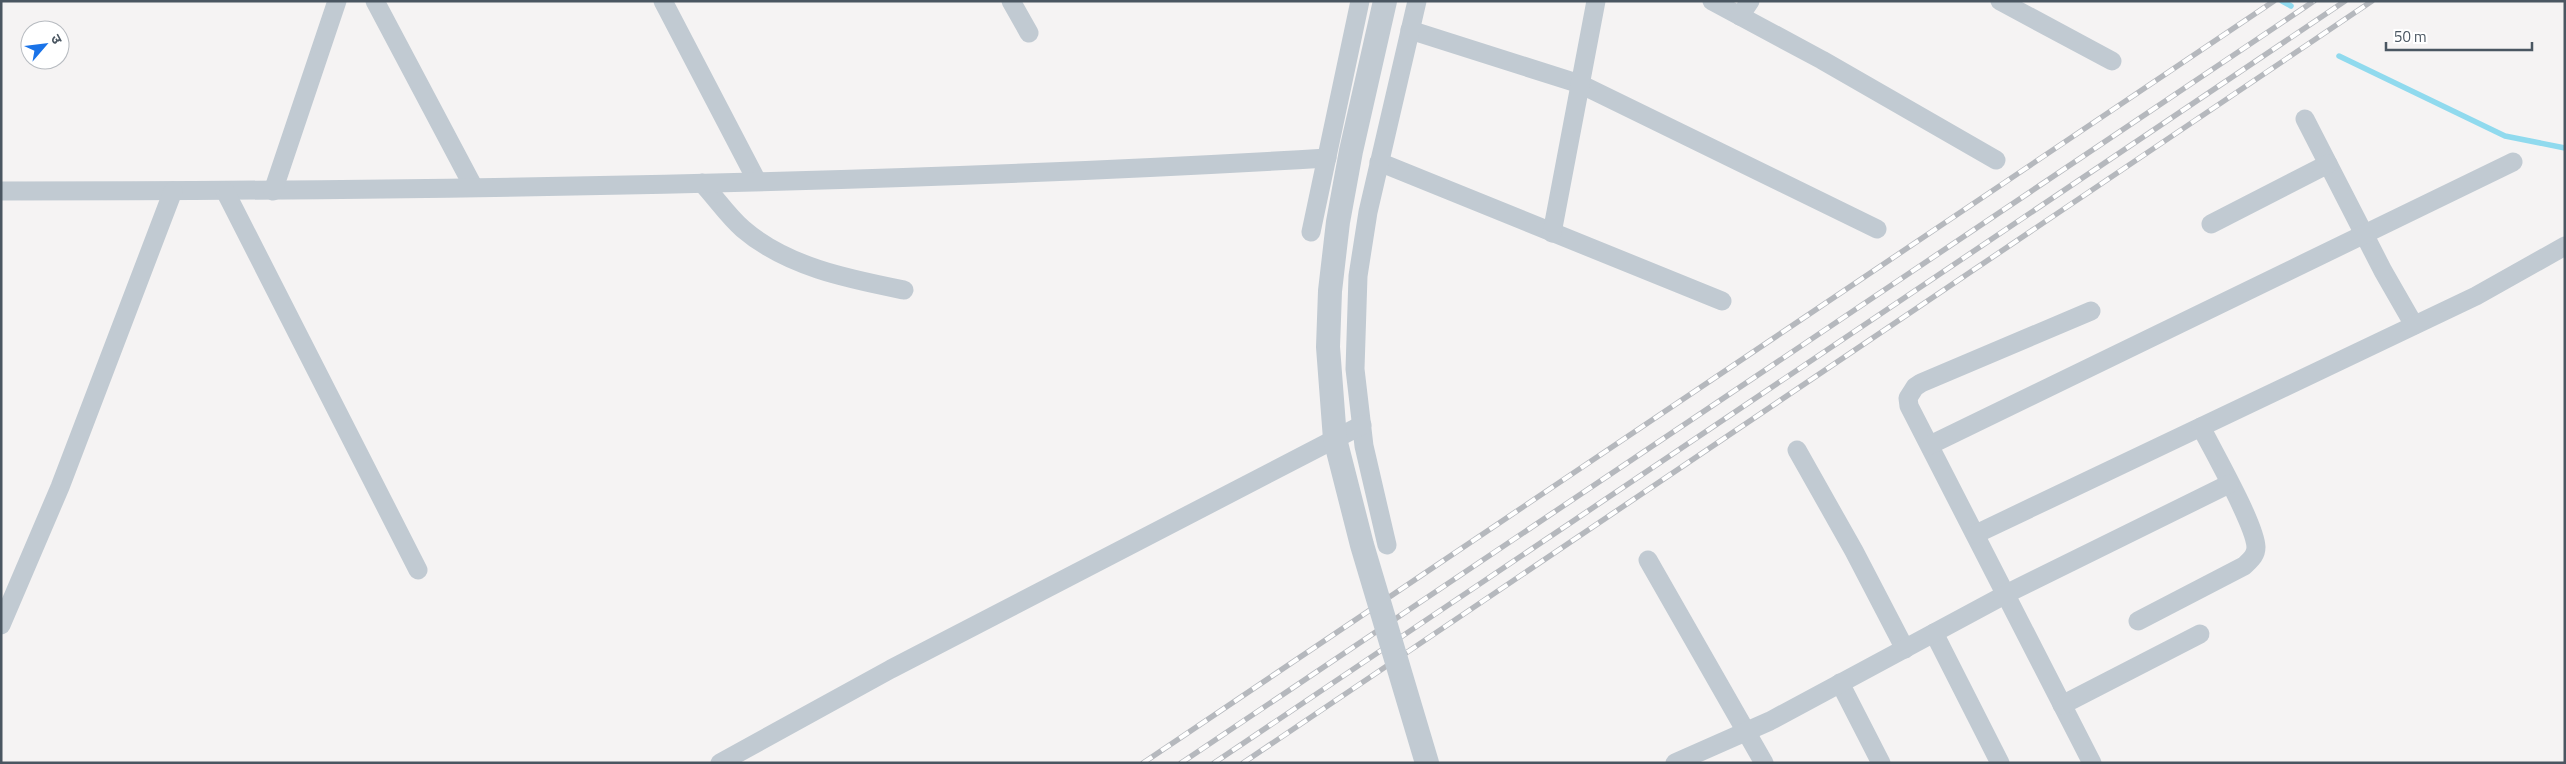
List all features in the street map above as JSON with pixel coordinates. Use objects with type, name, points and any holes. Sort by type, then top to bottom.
[{"type":"street","points":[[273,191],[337,1]]},
{"type":"street","points":[[375,1],[473,186]]},
{"type":"street","points":[[664,1],[757,181]]},
{"type":"street","points":[[1011,1],[1029,33]]},
{"type":"street","points":[[1312,232],[1360,1]]},
{"type":"street","points":[[1385,1],[1351,151],[1338,222],[1330,291],[1328,347],[1335,438],[1362,545],[1427,763]]},
{"type":"street","points":[[1387,545],[1362,424],[1355,369],[1358,276],[1378,162],[1417,1]]},
{"type":"street","points":[[1552,233],[1596,1]]},
{"type":"street","points":[[1712,1],[1745,9],[1996,160]]},
{"type":"street","points":[[2000,1],[2112,61]]},
{"type":"street","points":[[1410,30],[1580,84],[1876,229]]},
{"type":"street","points":[[2305,119],[2364,235],[2414,325]]},
{"type":"street","points":[[1,190],[273,191],[473,186],[702,184],[1327,158]]},
{"type":"street","points":[[1378,162],[1722,301]]},
{"type":"street","points":[[1930,445],[2513,162]]},
{"type":"street","points":[[2210,224],[2328,164]]},
{"type":"street","points":[[702,184],[744,229],[772,249],[840,277],[904,290]]},
{"type":"street","points":[[1,625],[60,487],[174,191]]},
{"type":"street","points":[[225,191],[418,570]]},
{"type":"street","points":[[1976,534],[2476,296],[2565,246]]},
{"type":"street","points":[[2091,311],[1915,387],[1908,398],[1909,406],[2092,763]]},
{"type":"street","points":[[720,763],[891,669],[1362,424]]},
{"type":"street","points":[[2138,621],[2244,566],[2254,557],[2256,547],[2251,528],[2201,427]]},
{"type":"street","points":[[1797,450],[1854,551],[1905,649]]},
{"type":"street","points":[[1675,763],[1747,731],[2006,594],[2229,484]]},
{"type":"street","points":[[1648,560],[1764,763]]},
{"type":"street","points":[[1934,633],[2000,763]]},
{"type":"street","points":[[2062,705],[2200,634]]},
{"type":"street","points":[[1840,683],[1880,763]]},
{"type":"waterway","points":[[2282,1],[2291,6]]},
{"type":"waterway","points":[[2339,56],[2505,136],[2565,148]]},
{"type":"railway","points":[[1143,763],[2274,1]]},
{"type":"railway","points":[[1181,763],[2314,1]]},
{"type":"railway","points":[[1214,763],[2345,1]]},
{"type":"railway","points":[[1243,763],[2372,1]]}]
